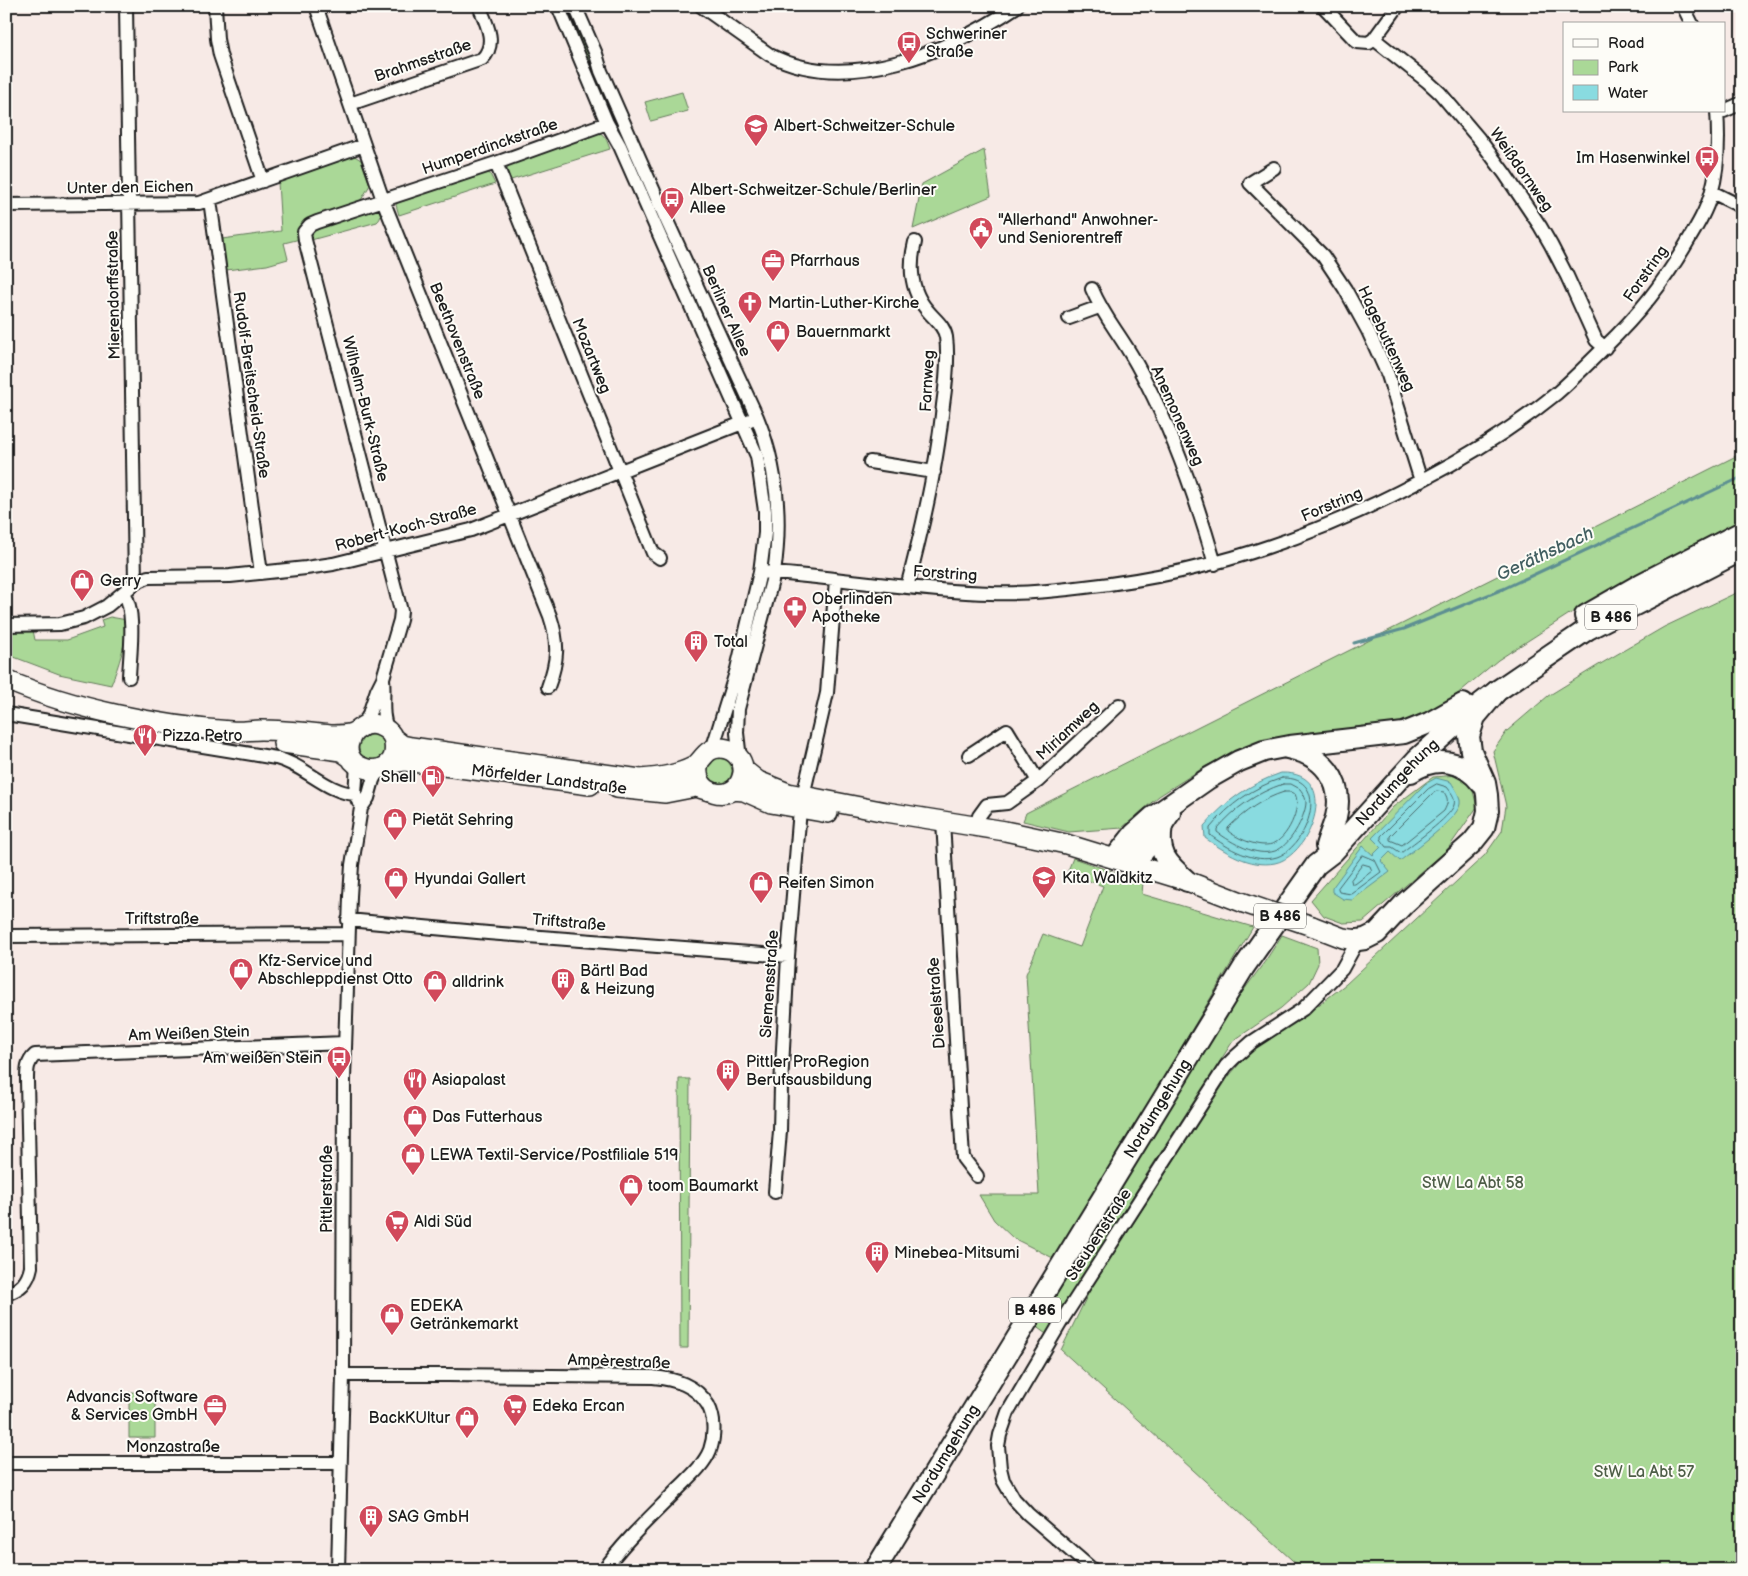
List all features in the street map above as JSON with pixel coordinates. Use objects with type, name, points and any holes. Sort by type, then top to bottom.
[{"type":"main road","name":"B 486","points":[[1316,865],[1326,846],[1387,777],[1463,704],[1530,651],[1641,584],[1742,532]]},
{"type":"main road","name":"B 486","points":[[1497,691],[1588,629],[1742,550]]},
{"type":"main road","name":"Mörfelder Landstraße","points":[[6,680],[22,687],[89,708],[169,723],[233,731],[262,730],[333,735],[357,730],[371,724],[390,734],[402,745],[411,747],[640,779],[671,775],[690,768],[705,756],[726,749],[734,753],[742,764],[767,785],[801,802],[850,816],[943,822],[1042,838],[1115,858],[1186,881],[1343,938],[1358,940]]},
{"type":"main road","points":[[1358,940],[1377,933],[1404,904],[1478,836],[1487,820],[1487,794],[1471,751],[1469,736],[1475,717],[1497,691]]},
{"type":"main road","name":"Nordumgehung","points":[[875,1570],[1244,967],[1316,865],[1333,852],[1417,759],[1497,691]]},
{"type":"main road","points":[[1115,858],[1134,834],[1153,817],[1208,778],[1239,760],[1275,749],[1303,744],[1404,733],[1429,723],[1463,704]]},
{"type":"main road","points":[[354,762],[349,743],[357,730]]},
{"type":"main road","name":"Mörfelder Landstraße","points":[[233,731],[258,739],[340,751],[365,769],[409,762],[642,792],[665,793],[696,787],[719,794],[740,789],[771,803],[810,803],[823,800],[943,822]]},
{"type":"main road","points":[[383,766],[394,754],[390,734]]},
{"type":"main road","points":[[1275,749],[1296,750],[1318,759],[1328,770],[1338,799],[1336,816],[1326,846]]},
{"type":"main road","points":[[705,756],[698,778],[709,791]]},
{"type":"main road","points":[[1395,783],[1426,764],[1445,762],[1468,770],[1482,784],[1487,794]]},
{"type":"main road","points":[[733,790],[740,782],[742,764]]},
{"type":"main road","points":[[1115,858],[1129,859],[1138,857],[1144,851],[1162,822],[1193,789]]},
{"type":"main road","points":[[1162,822],[1159,839],[1162,853],[1171,867],[1186,881]]},
{"type":"street","name":"Mierendorffstraße","points":[[126,6],[135,583]]},
{"type":"street","points":[[215,6],[220,55],[263,181]]},
{"type":"street","name":"Beethovenstraße","points":[[316,6],[383,200],[550,616],[556,635],[557,657],[548,687]]},
{"type":"street","name":"Brahmsstraße","points":[[350,104],[482,59],[488,52],[490,38],[479,6]]},
{"type":"street","name":"Berliner Allee","points":[[575,6],[596,54],[601,72],[662,210],[757,417],[771,459],[778,500],[779,536],[774,573],[705,756]]},
{"type":"street","points":[[701,6],[770,55],[808,69],[838,71],[877,66],[921,55],[973,32],[1017,6]]},
{"type":"street","points":[[1323,6],[1357,42],[1369,43],[1398,6]]},
{"type":"street","points":[[1683,6],[1691,22]]},
{"type":"street","name":"Berliner Allee","points":[[561,7],[607,123],[620,146],[757,456],[766,510],[765,533],[738,709],[737,732],[742,764]]},
{"type":"street","name":"Weißdornweg","points":[[1374,38],[1440,93],[1474,132],[1506,174],[1540,226],[1567,276],[1596,340],[1604,348]]},
{"type":"street","name":"Forstring","points":[[1726,110],[1742,103]]},
{"type":"street","name":"Forstring","points":[[760,572],[907,587],[993,593],[1048,591],[1145,579],[1215,564],[1280,544],[1390,497],[1473,452],[1512,427],[1557,393],[1651,299],[1703,214],[1712,192],[1721,112]]},
{"type":"street","name":"Humperdinckstraße","points":[[383,200],[496,163],[607,123]]},
{"type":"street","name":"Unter den Eichen","points":[[6,205],[199,203],[364,146]]},
{"type":"street","name":"Mozartweg","points":[[496,163],[653,553],[660,558]]},
{"type":"street","name":"Hagebuttenweg","points":[[1274,168],[1250,183],[1323,256],[1341,282],[1368,331],[1388,375],[1421,481]]},
{"type":"street","points":[[1712,192],[1742,206]]},
{"type":"street","name":"Rudolf-Breitscheid-Straße","points":[[210,200],[261,573]]},
{"type":"street","name":"Wilhelm-Burk-Straße","points":[[357,730],[368,717],[383,678],[401,611],[307,250],[304,232],[310,225],[317,222],[383,200]]},
{"type":"street","name":"Farnweg","points":[[907,587],[934,472],[945,390],[946,336],[942,327],[922,302],[912,281],[911,261],[915,242]]},
{"type":"street","name":"Anemonenweg","points":[[1092,289],[1099,307],[1127,348],[1166,425],[1198,505],[1215,564]]},
{"type":"street","points":[[1069,318],[1099,307]]},
{"type":"street","name":"Robert-Koch-Straße","points":[[135,583],[144,578],[158,576],[230,576],[333,564],[470,530],[757,417]]},
{"type":"street","points":[[870,462],[934,472]]},
{"type":"street","name":"Siemensstraße","points":[[775,1192],[780,1131],[788,956],[801,802],[828,693],[836,580]]},
{"type":"street","points":[[6,625],[52,624],[74,621],[108,606],[135,583]]},
{"type":"street","points":[[124,592],[129,601],[131,612],[129,677]]},
{"type":"street","name":"Wilhelm-Burk-Straße","points":[[383,678],[385,692],[383,709],[390,734]]},
{"type":"street","name":"Miriamweg","points":[[976,826],[979,816],[986,805],[1008,803],[1038,780],[1120,705]]},
{"type":"street","points":[[6,714],[276,758],[298,766],[336,791],[355,794]]},
{"type":"street","name":"Miriamweg","points":[[969,755],[1007,730],[1038,780]]},
{"type":"street","points":[[354,762],[355,794],[361,808]]},
{"type":"street","name":"Pittlerstraße","points":[[338,1570],[343,1375],[343,1156],[348,920],[352,865],[361,808],[368,798],[373,780],[383,766]]},
{"type":"street","name":"Dieselstraße","points":[[943,822],[962,1158],[977,1176]]},
{"type":"street","name":"Triftstraße","points":[[348,920],[475,932],[788,956]]},
{"type":"street","name":"Triftstraße","points":[[6,936],[348,934]]},
{"type":"street","name":"Steubenstraße","points":[[1093,1570],[1028,1514],[1009,1490],[1001,1475],[998,1458],[998,1446],[1003,1424],[1064,1317],[1226,1066],[1252,1042],[1303,1009],[1342,968],[1358,940]]},
{"type":"street","name":"Am Weißen Stein","points":[[6,1294],[17,1290],[25,1283],[31,1267],[27,1080],[28,1064],[35,1055],[345,1043]]},
{"type":"street","name":"Ampèrestraße","points":[[343,1375],[456,1374],[653,1377],[671,1378],[685,1383],[692,1388],[705,1401],[711,1411],[714,1431],[710,1450],[697,1469],[618,1552],[604,1570]]},
{"type":"street","name":"Monzastraße","points":[[6,1463],[340,1463]]},
{"type":"green space","points":[[572,8],[611,101],[604,104],[566,10]]},
{"type":"green space","points":[[682,92],[688,111],[651,121],[645,102]]},
{"type":"green space","points":[[596,132],[604,136],[610,149],[511,180],[507,169],[509,163]]},
{"type":"green space","points":[[984,150],[991,196],[913,229],[922,184]]},
{"type":"green space","points":[[353,155],[361,160],[370,185],[361,200],[364,210],[378,205],[380,216],[377,222],[300,243],[300,239],[284,243],[288,259],[267,265],[226,270],[222,239],[281,231],[278,182]]},
{"type":"green space","points":[[483,171],[489,172],[495,184],[399,215],[396,205],[398,201]]},
{"type":"green space","points":[[662,215],[743,399],[737,402],[656,217]]},
{"type":"green space","points":[[1742,453],[1742,525],[1591,600],[1498,660],[1455,696],[1427,712],[1406,722],[1378,727],[1311,732],[1259,742],[1206,766],[1159,796],[1122,828],[1069,832],[1023,821],[1026,813]]},
{"type":"green space","name":"StW La Abt 58","points":[[1742,590],[1742,1570],[1303,1570],[1061,1350],[1091,1288],[1229,1076],[1252,1049],[1316,1007],[1346,984],[1485,855],[1502,831],[1506,806],[1493,751],[1507,731],[1548,696],[1597,666],[1664,627]]},
{"type":"green space","points":[[110,617],[127,620],[124,646],[111,685],[59,674],[6,654],[6,631],[33,630],[35,640],[67,640],[103,627],[101,620]]},
{"type":"green space","points":[[372,735],[381,739],[385,748],[381,757],[372,761],[363,757],[359,748],[363,739]]},
{"type":"green space","points":[[719,758],[728,762],[732,771],[728,780],[719,784],[710,780],[706,771],[710,762]]},
{"type":"green space","points":[[1457,775],[1472,787],[1477,807],[1447,850],[1363,922],[1343,923],[1324,916],[1311,900],[1393,807],[1433,777]]},
{"type":"green space","points":[[1073,858],[1143,882],[1142,894],[1253,927],[1055,1259],[1013,1238],[994,1220],[979,1195],[1039,1195],[1026,974],[1043,934],[1080,947],[1103,886],[1067,873]]},
{"type":"green space","points":[[1282,935],[1317,948],[1318,964],[1309,983],[1281,1008],[1233,1041],[1139,1186],[1049,1336],[1035,1326],[1230,1009]]},
{"type":"green space","points":[[679,1079],[690,1079],[688,1348],[680,1348]]},
{"type":"green space","points":[[129,1392],[155,1393],[155,1438],[129,1438]]},
{"type":"water","points":[[1281,773],[1300,776],[1311,785],[1316,799],[1315,815],[1309,831],[1300,846],[1288,857],[1275,863],[1266,864],[1247,861],[1221,849],[1205,838],[1204,826],[1230,801],[1248,788]]},
{"type":"water","points":[[1436,778],[1451,782],[1459,795],[1460,804],[1452,818],[1400,861],[1390,852],[1381,861],[1390,872],[1352,900],[1343,899],[1332,892],[1332,888],[1363,846],[1373,855],[1381,847],[1372,838],[1425,784]]},
{"type":"waterway","name":"Geräthsbach","points":[[1354,643],[1404,629],[1503,589],[1742,477]]},
{"type":"place","name":"Schweriner Straße","points":[[909,64]]},
{"type":"place","name":"Albert-Schweitzer-Schule","points":[[756,147]]},
{"type":"place","name":"Im Hasenwinkel","points":[[1707,179]]},
{"type":"place","name":"Albert-Schweitzer-Schule/Berliner Allee","points":[[672,220]]},
{"type":"place","name":"\"Allerhand\" Anwohner- und Seniorentreff","points":[[981,250]]},
{"type":"place","name":"Pfarrhaus","points":[[773,282]]},
{"type":"place","name":"Martin-Luther-Kirche","points":[[750,324]]},
{"type":"place","name":"Bauernmarkt","points":[[778,353]]},
{"type":"place","name":"Gerry","points":[[82,602]]},
{"type":"place","name":"Oberlinden Apotheke","points":[[795,629]]},
{"type":"place","name":"Total","points":[[696,663]]},
{"type":"place","name":"Pizza Petro","points":[[145,757]]},
{"type":"place","name":"Shell","points":[[433,798]]},
{"type":"place","name":"Pietät Sehring","points":[[395,841]]},
{"type":"place","name":"Kita Waldkitz","points":[[1044,899]]},
{"type":"place","name":"Hyundai Gallert","points":[[396,900]]},
{"type":"place","name":"Reifen Simon","points":[[761,904]]},
{"type":"place","name":"Kfz-Service und Abschleppdienst Otto","points":[[241,991]]},
{"type":"place","name":"Bärtl Bad & Heizung","points":[[563,1001]]},
{"type":"place","name":"alldrink","points":[[435,1003]]},
{"type":"place","name":"Am weißen Stein","points":[[339,1079]]},
{"type":"place","name":"Pittler ProRegion Berufsausbildung","points":[[728,1092]]},
{"type":"place","name":"Asiapalast","points":[[415,1101]]},
{"type":"place","name":"Das Futterhaus","points":[[415,1138]]},
{"type":"place","name":"LEWA Textil-Service/Postfiliale 519","points":[[413,1176]]},
{"type":"place","name":"toom Baumarkt","points":[[631,1207]]},
{"type":"place","name":"Aldi Süd","points":[[397,1243]]},
{"type":"place","name":"Minebea-Mitsumi","points":[[877,1274]]},
{"type":"place","name":"EDEKA Getränkemarkt","points":[[392,1336]]},
{"type":"place","name":"Advancis Software & Services GmbH","points":[[215,1427]]},
{"type":"place","name":"Edeka Ercan","points":[[515,1427]]},
{"type":"place","name":"BackKUltur","points":[[467,1439]]},
{"type":"place","name":"SAG GmbH","points":[[371,1538]]},
{"type":"park label","name":"StW La Abt 57","points":[[1644,1472]]}]
